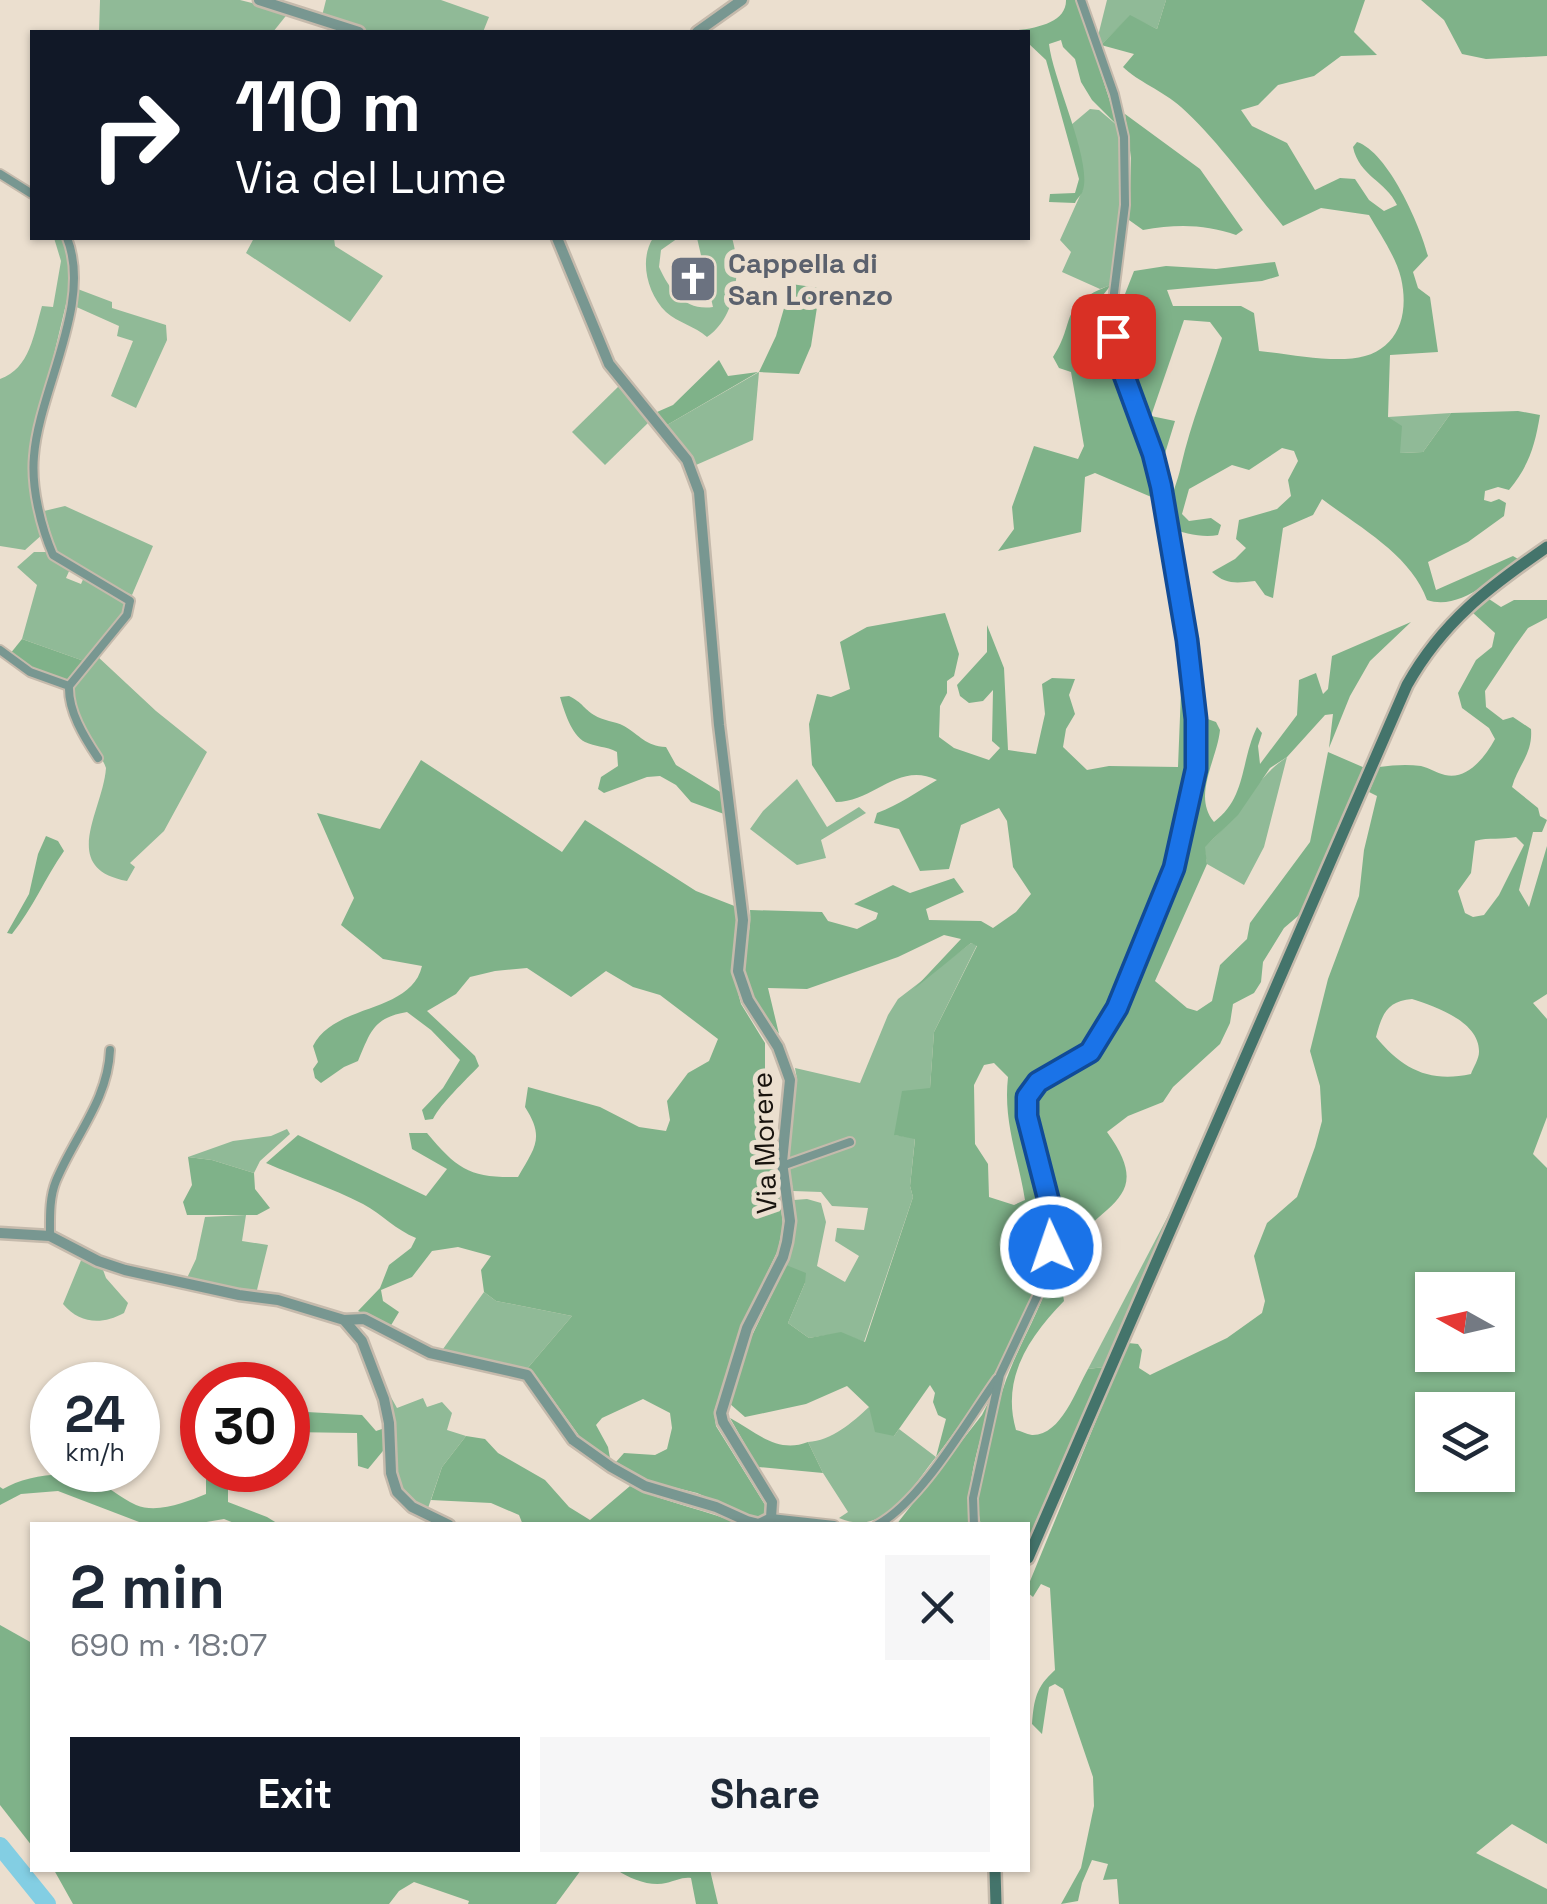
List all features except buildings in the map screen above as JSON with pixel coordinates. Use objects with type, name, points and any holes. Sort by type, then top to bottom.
[{"type":"main road","points":[[1030,1553],[1407,685],[1449,624],[1474,600],[1547,547]]},
{"type":"main road","points":[[995,1872],[996,1904]]},
{"type":"street","points":[[259,0],[353,30]]},
{"type":"street","points":[[700,30],[742,0]]},
{"type":"street","points":[[882,1522],[922,1485],[1000,1375],[1042,1286],[1051,1247],[1049,1202],[1027,1116],[1027,1097],[1038,1082],[1090,1052],[1117,1008],[1174,868],[1196,769],[1196,719],[1187,640],[1161,486],[1113,336],[1112,309],[1125,205],[1124,137],[1114,94],[1081,0]]},
{"type":"street","points":[[0,174],[30,193]]},
{"type":"street","points":[[68,240],[74,259],[74,285],[58,367],[36,438],[35,484],[53,554],[130,600],[127,616],[69,686],[73,710],[98,758]]},
{"type":"street","name":"Via Morere","points":[[559,240],[609,364],[687,460],[700,492],[718,724],[743,920],[738,970],[748,1000],[786,1064],[789,1091],[782,1166],[790,1221],[787,1242],[747,1328],[721,1413],[772,1502],[771,1518]]},
{"type":"street","points":[[0,650],[30,672],[69,686]]},
{"type":"street","points":[[50,1236],[54,1188],[98,1099],[110,1050]]},
{"type":"street","points":[[782,1166],[850,1142]]},
{"type":"street","points":[[0,1233],[50,1236],[125,1270],[278,1300],[344,1320],[364,1318],[430,1353],[527,1375],[573,1440],[611,1467],[645,1486],[716,1506],[751,1522]]},
{"type":"street","points":[[344,1320],[362,1341],[384,1398],[391,1474],[397,1492],[412,1506],[443,1522]]},
{"type":"street","points":[[974,1522],[972,1498],[1000,1375]]},
{"type":"street","points":[[763,1522],[771,1518],[807,1522]]},
{"type":"green space","points":[[100,0],[240,0],[289,12],[275,30],[99,30]]},
{"type":"green space","points":[[326,0],[441,0],[489,17],[484,30],[366,30],[322,16]]},
{"type":"green space","points":[[1066,0],[1077,0],[1118,126],[1092,100],[1081,82],[1075,59],[1061,40],[1049,44],[1082,160],[1083,190],[1075,203],[1049,202],[1050,194],[1075,193],[1079,179],[1046,60],[1030,45],[1030,30],[1020,30],[1043,25],[1063,11]]},
{"type":"green space","points":[[1107,0],[1166,0],[1157,29],[1130,16],[1101,45],[1098,36]]},
{"type":"green space","points":[[1166,0],[1365,0],[1354,32],[1377,55],[1341,56],[1314,76],[1278,85],[1258,105],[1241,110],[1252,126],[1287,143],[1315,190],[1340,178],[1355,179],[1369,200],[1384,211],[1397,205],[1361,165],[1353,147],[1357,142],[1369,148],[1391,174],[1410,209],[1428,256],[1413,272],[1418,288],[1430,297],[1438,352],[1390,355],[1388,417],[1402,426],[1400,453],[1423,452],[1451,413],[1518,411],[1540,415],[1530,455],[1516,481],[1509,490],[1498,487],[1485,491],[1484,500],[1499,499],[1506,503],[1504,516],[1468,542],[1428,562],[1436,590],[1513,556],[1518,559],[1464,597],[1452,601],[1427,600],[1397,556],[1322,499],[1313,515],[1283,528],[1273,598],[1265,595],[1255,581],[1232,582],[1212,572],[1246,548],[1236,539],[1239,520],[1277,509],[1291,496],[1288,480],[1298,461],[1294,451],[1282,448],[1249,470],[1232,465],[1189,489],[1182,514],[1189,521],[1211,518],[1221,525],[1218,535],[1194,535],[1170,527],[1172,496],[1222,338],[1210,322],[1184,320],[1151,416],[1175,421],[1162,463],[1118,343],[1125,323],[1123,299],[1134,271],[1166,266],[1216,269],[1275,262],[1279,276],[1262,281],[1167,290],[1173,306],[1241,306],[1254,313],[1259,351],[1313,358],[1362,357],[1386,345],[1400,323],[1403,294],[1395,262],[1369,215],[1321,208],[1283,226],[1194,120],[1174,101],[1123,67],[1134,54],[1101,45],[1130,15],[1157,29]]},
{"type":"green space","points":[[1421,0],[1547,0],[1547,56],[1486,59],[1462,54],[1444,20]]},
{"type":"green space","points":[[1090,109],[1099,110],[1118,126],[1120,146],[1120,206],[1114,265],[1111,285],[1100,289],[1062,272],[1071,252],[1060,240],[1083,189],[1082,164],[1071,125]]},
{"type":"green space","points":[[1125,114],[1200,169],[1243,230],[1236,235],[1190,226],[1143,230],[1129,220],[1131,158]]},
{"type":"green space","points":[[55,240],[65,240],[71,258],[71,283],[30,455],[44,533],[25,550],[0,546],[0,379],[24,359],[42,306],[53,307],[61,261]]},
{"type":"green space","points":[[253,240],[334,240],[335,246],[383,276],[350,322],[246,253]]},
{"type":"green space","points":[[652,240],[675,240],[661,250],[659,267],[668,284],[694,306],[713,307],[697,240],[732,240],[734,292],[725,318],[707,337],[671,316],[659,304],[647,276]]},
{"type":"green space","points":[[791,284],[820,288],[811,346],[799,374],[759,372],[776,336]]},
{"type":"green space","points":[[1111,285],[1081,323],[1084,367],[1108,348],[1142,441],[1156,499],[1095,473],[1085,477],[1081,532],[998,551],[1014,529],[1012,507],[1034,446],[1078,459],[1084,446],[1071,372],[1059,368],[1053,357],[1075,307]]},
{"type":"green space","points":[[75,288],[112,302],[112,308],[166,325],[167,340],[136,408],[111,396],[133,341],[117,336],[119,326],[72,305]]},
{"type":"green space","points":[[719,360],[728,376],[758,372],[667,425],[657,412],[673,405]]},
{"type":"green space","points":[[759,372],[753,440],[696,465],[667,425]]},
{"type":"green space","points":[[620,385],[650,421],[605,465],[572,432]]},
{"type":"green space","points":[[1451,413],[1423,452],[1400,453],[1388,417]]},
{"type":"green space","points":[[65,506],[153,546],[132,595],[57,555],[44,511]]},
{"type":"green space","points":[[34,552],[48,552],[70,569],[66,578],[81,584],[85,575],[92,584],[126,599],[127,610],[84,661],[22,639],[37,585],[17,567]]},
{"type":"green space","points":[[1166,553],[1192,703],[1188,793],[1164,880],[1103,1021],[1089,1043],[1040,1074],[1023,1098],[1025,1129],[1043,1194],[1046,1237],[1034,1295],[989,1382],[936,1457],[946,1419],[938,1415],[930,1385],[894,1436],[875,1432],[869,1407],[847,1386],[806,1404],[745,1417],[729,1403],[747,1346],[786,1265],[806,1273],[788,1323],[809,1338],[841,1332],[865,1342],[913,1197],[910,1186],[915,1139],[894,1135],[902,1091],[930,1088],[934,1032],[977,946],[971,943],[914,989],[961,939],[944,935],[898,957],[807,989],[768,988],[779,1034],[756,1001],[745,974],[750,910],[822,912],[828,921],[857,929],[876,919],[878,913],[854,904],[893,885],[910,893],[954,878],[964,892],[926,909],[929,920],[981,921],[993,928],[1016,912],[1031,894],[1013,867],[1007,821],[999,808],[961,825],[949,869],[920,871],[899,829],[874,823],[877,813],[937,780],[910,775],[862,796],[836,802],[812,765],[809,724],[817,694],[831,697],[850,689],[840,642],[867,627],[945,613],[959,654],[940,706],[939,737],[954,748],[989,760],[1000,748],[992,741],[993,690],[983,701],[969,703],[960,696],[957,685],[987,652],[987,625],[1004,668],[1008,750],[1036,754],[1045,714],[1042,684],[1052,678],[1075,679],[1069,695],[1075,714],[1066,729],[1063,747],[1087,770],[1109,766],[1178,767],[1181,691]],"holes":[[[994,1063],[1008,1077],[1009,1124],[1025,1200],[1014,1205],[989,1197],[988,1164],[975,1144],[974,1085],[984,1065]]]},
{"type":"green space","points":[[1489,599],[1501,607],[1514,600],[1547,600],[1547,618],[1528,628],[1485,691],[1486,707],[1503,720],[1513,717],[1531,729],[1527,753],[1512,787],[1547,820],[1542,832],[1533,832],[1519,890],[1529,907],[1547,846],[1547,994],[1533,1003],[1547,1019],[1547,1117],[1533,1154],[1547,1168],[1547,1844],[1512,1824],[1476,1853],[1547,1889],[1547,1904],[1119,1904],[1117,1879],[1103,1880],[1108,1864],[1092,1860],[1078,1901],[1061,1904],[1081,1868],[1094,1806],[1093,1777],[1063,1689],[1055,1684],[1049,1687],[1042,1734],[1032,1724],[1037,1694],[1055,1670],[1050,1588],[1041,1584],[1033,1597],[1030,1581],[1128,1343],[1138,1344],[1142,1350],[1139,1368],[1150,1375],[1227,1338],[1262,1313],[1265,1301],[1254,1256],[1267,1223],[1297,1197],[1322,1121],[1320,1086],[1310,1051],[1328,979],[1359,896],[1364,850],[1377,796],[1369,792],[1379,767],[1416,765],[1453,776],[1468,771],[1481,760],[1495,739],[1489,728],[1462,708],[1458,693],[1476,660],[1492,647],[1495,633],[1473,613]],"holes":[[[1516,837],[1524,845],[1499,895],[1484,915],[1473,917],[1465,913],[1458,891],[1471,873],[1475,841]],[[1412,999],[1444,1011],[1464,1024],[1477,1041],[1479,1052],[1471,1074],[1442,1077],[1418,1071],[1396,1058],[1376,1037],[1387,1010],[1404,1000]]]},
{"type":"green space","points":[[1411,622],[1370,661],[1350,696],[1329,748],[1333,714],[1325,715],[1287,757],[1270,768],[1238,815],[1205,847],[1207,864],[1155,981],[1187,1008],[1197,1011],[1212,1001],[1220,965],[1247,939],[1250,923],[1310,842],[1328,752],[1365,768],[1305,910],[1284,928],[1263,962],[1261,982],[1254,993],[1233,1004],[1230,1023],[1220,1044],[1173,1087],[1163,1102],[1128,1116],[1107,1132],[1121,1154],[1125,1185],[1119,1197],[1066,1253],[1062,1273],[1064,1301],[1029,1344],[1015,1376],[1012,1411],[1016,1430],[1032,1435],[1051,1428],[1066,1410],[1088,1369],[1104,1367],[1030,1539],[1030,1522],[981,1522],[979,1487],[997,1410],[1010,1370],[1042,1301],[1057,1248],[1057,1214],[1034,1118],[1034,1095],[1101,1047],[1148,963],[1174,895],[1192,829],[1202,717],[1216,722],[1220,730],[1205,789],[1208,812],[1214,822],[1238,790],[1257,727],[1262,733],[1258,746],[1260,764],[1297,715],[1299,680],[1316,673],[1323,694],[1328,689],[1332,656]]},
{"type":"green space","points":[[22,639],[84,661],[68,682],[26,666],[10,654]]},
{"type":"green space","points":[[97,656],[207,752],[164,831],[130,863],[135,867],[127,881],[106,874],[94,864],[89,851],[106,768],[71,697],[76,680]]},
{"type":"green space","points":[[569,696],[598,717],[624,726],[653,745],[666,747],[676,765],[722,793],[724,814],[691,802],[676,785],[660,776],[604,793],[598,789],[601,777],[618,766],[617,752],[585,742],[576,734],[560,697]]},
{"type":"green space","points":[[1287,757],[1264,847],[1244,885],[1207,864],[1204,847],[1264,777]]},
{"type":"green space","points":[[421,760],[562,852],[585,820],[696,891],[737,907],[733,973],[741,1004],[765,1043],[765,1070],[775,1102],[765,1142],[776,1166],[783,1225],[778,1250],[739,1333],[714,1412],[716,1426],[767,1508],[764,1516],[754,1518],[697,1493],[648,1481],[616,1462],[624,1453],[655,1455],[667,1449],[672,1428],[670,1413],[643,1399],[602,1418],[596,1425],[610,1458],[580,1437],[534,1373],[526,1370],[572,1316],[496,1301],[484,1292],[481,1270],[491,1256],[458,1247],[432,1251],[412,1277],[381,1290],[383,1301],[399,1312],[390,1327],[358,1311],[380,1288],[389,1265],[411,1248],[416,1238],[363,1204],[266,1163],[298,1135],[426,1196],[447,1169],[412,1149],[409,1133],[427,1133],[466,1169],[488,1176],[518,1177],[536,1135],[525,1107],[528,1087],[600,1107],[639,1127],[666,1131],[670,1120],[667,1101],[688,1073],[709,1061],[718,1039],[660,995],[633,987],[606,971],[571,997],[527,968],[495,971],[470,977],[456,994],[427,1011],[475,1056],[479,1066],[433,1119],[425,1120],[422,1110],[443,1088],[460,1060],[407,1012],[387,1018],[375,1027],[358,1061],[321,1083],[315,1078],[313,1069],[318,1062],[313,1046],[323,1032],[403,993],[422,966],[383,959],[341,925],[354,898],[317,813],[380,829]]},
{"type":"green space","points":[[797,779],[827,827],[859,807],[866,813],[821,840],[826,858],[797,865],[750,829]]},
{"type":"green space","points":[[46,836],[58,841],[64,851],[19,924],[12,934],[7,933],[29,894]]},
{"type":"green space","points":[[971,943],[977,945],[934,1032],[930,1088],[895,1135],[915,1138],[910,1186],[913,1197],[864,1342],[841,1333],[809,1338],[788,1323],[805,1283],[786,1265],[793,1246],[794,1200],[821,1203],[826,1222],[817,1266],[845,1282],[859,1256],[835,1241],[837,1228],[864,1230],[868,1208],[832,1206],[821,1192],[793,1191],[788,1160],[795,1068],[860,1083],[898,999]]},
{"type":"green space","points":[[287,1129],[290,1134],[260,1161],[254,1173],[188,1157],[233,1141],[271,1136]]},
{"type":"green space","points":[[188,1157],[254,1173],[255,1189],[270,1208],[257,1215],[187,1215],[183,1202],[192,1185]]},
{"type":"green space","points":[[1179,1195],[1104,1367],[1088,1369]]},
{"type":"green space","points":[[246,1215],[242,1241],[268,1245],[256,1294],[187,1278],[196,1259],[205,1217]]},
{"type":"green space","points":[[82,1258],[102,1267],[106,1278],[128,1303],[124,1313],[108,1319],[84,1319],[63,1304]]},
{"type":"green space","points":[[484,1292],[496,1301],[572,1316],[526,1370],[443,1349]]},
{"type":"green space","points":[[383,1383],[397,1408],[423,1398],[427,1407],[442,1402],[452,1413],[447,1430],[466,1436],[442,1467],[427,1511],[414,1502],[400,1482],[393,1416]]},
{"type":"green space","points":[[993,1393],[972,1474],[970,1522],[898,1522],[982,1415]]},
{"type":"green space","points":[[869,1407],[894,1436],[899,1429],[936,1457],[895,1507],[870,1521],[855,1522],[839,1518],[848,1512],[808,1442],[833,1434]]},
{"type":"green space","points":[[310,1412],[362,1415],[376,1431],[385,1428],[387,1446],[368,1469],[358,1466],[357,1433],[310,1432]]},
{"type":"green space","points":[[730,1418],[777,1443],[808,1442],[823,1473],[758,1467]]},
{"type":"green space","points":[[466,1436],[485,1439],[498,1453],[545,1480],[569,1507],[590,1520],[630,1486],[735,1522],[522,1522],[519,1515],[491,1503],[431,1500],[442,1467]]},
{"type":"green space","points":[[30,1479],[30,1492],[46,1492],[21,1494],[0,1505],[0,1487]]},
{"type":"green space","points":[[61,1492],[114,1492],[144,1507],[181,1503],[206,1492],[228,1492],[228,1502],[275,1522],[139,1522]]},
{"type":"green space","points":[[0,1625],[30,1642],[30,1843],[0,1805]]},
{"type":"green space","points":[[55,1872],[580,1872],[556,1904],[468,1904],[469,1901],[414,1882],[399,1891],[389,1904],[73,1904]]},
{"type":"green space","points":[[621,1872],[710,1872],[718,1904],[696,1904],[691,1878],[660,1884]]},
{"type":"waterway","points":[[0,1846],[47,1904]]},
{"type":"place","name":"Cappella di San Lorenzo","points":[[693,279]]},
{"type":"route","points":[[1051,1247],[1049,1202],[1027,1116],[1027,1097],[1038,1082],[1083,1059],[1098,1043],[1117,1008],[1174,868],[1196,769],[1196,719],[1187,640],[1161,486],[1113,336]]}]
